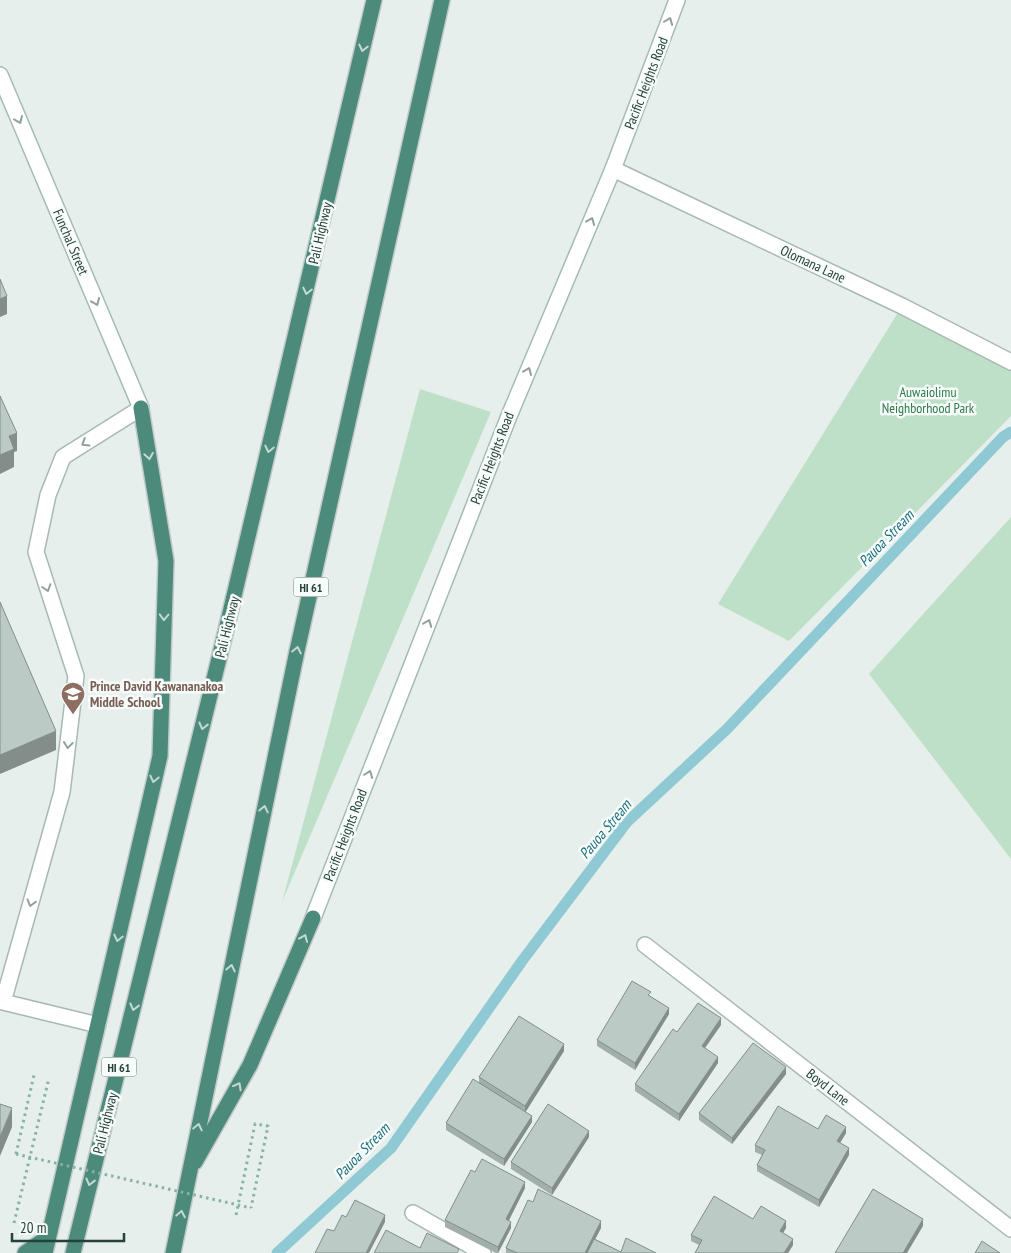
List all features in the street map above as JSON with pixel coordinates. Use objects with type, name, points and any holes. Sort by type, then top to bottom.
[{"type":"highway","name":"Pali Highway","points":[[73,1253],[228,620],[374,0]]},
{"type":"highway","name":"HI 61","points":[[173,1253],[297,651],[442,0]]},
{"type":"highway","points":[[44,1253],[160,756],[166,561],[141,408]]},
{"type":"highway","points":[[188,1175],[250,1065],[313,918]]},
{"type":"highway","points":[[25,1253],[48,1237]]},
{"type":"main road","name":"Pacific Heights Road","points":[[313,918],[509,416],[613,169],[677,0]]},
{"type":"main road","name":"Funchal Street","points":[[0,75],[141,408]]},
{"type":"main road","name":"Olomana Lane","points":[[613,169],[902,306],[1011,362]]},
{"type":"main road","points":[[98,1025],[2,1002],[62,792],[76,676],[36,552],[48,495],[63,457],[141,408]]},
{"type":"main road","name":"Boyd Lane","points":[[645,945],[1011,1229]]},
{"type":"main road","points":[[413,1213],[483,1253]]},
{"type":"path","points":[[34,1075],[16,1154],[251,1208],[268,1126],[255,1124],[236,1215]]},
{"type":"path","points":[[14,1223],[49,1078]]},
{"type":"green space","name":"Auwaiolimu Neighborhood Park","points":[[902,306],[1011,362],[1011,416],[789,641],[718,604]]},
{"type":"green space","points":[[420,389],[491,412],[282,902]]},
{"type":"green space","points":[[1011,517],[1011,859],[869,674]]},
{"type":"building","points":[[0,279],[7,296],[0,299]]},
{"type":"building","points":[[0,396],[17,433],[9,436],[14,449],[0,455]]},
{"type":"building","points":[[0,602],[56,731],[0,755]]},
{"type":"building","points":[[632,981],[651,992],[648,995],[669,1008],[635,1063],[597,1040]]},
{"type":"building","points":[[698,1003],[721,1018],[702,1046],[718,1057],[679,1114],[635,1084],[673,1029],[677,1032]]},
{"type":"building","points":[[519,1016],[564,1044],[525,1106],[479,1077]]},
{"type":"building","points":[[753,1043],[786,1067],[732,1138],[699,1113]]},
{"type":"building","points":[[473,1079],[532,1116],[504,1159],[446,1123]]},
{"type":"building","points":[[0,1104],[12,1108],[0,1137]]},
{"type":"building","points":[[548,1104],[589,1131],[552,1188],[511,1162]]},
{"type":"building","points":[[778,1106],[818,1129],[826,1115],[846,1127],[837,1141],[849,1148],[819,1200],[757,1165],[765,1150],[755,1145]]},
{"type":"building","points":[[482,1159],[525,1182],[506,1219],[511,1222],[498,1247],[445,1220],[471,1170],[475,1172]]},
{"type":"building","points":[[538,1189],[601,1221],[585,1253],[517,1253],[506,1248],[528,1200],[533,1202]]},
{"type":"building","points":[[873,1189],[923,1219],[903,1253],[835,1253]]},
{"type":"building","points":[[714,1196],[753,1219],[761,1206],[786,1221],[780,1231],[793,1239],[784,1253],[695,1253],[702,1240],[691,1235]]},
{"type":"building","points":[[355,1200],[385,1215],[366,1253],[315,1253],[327,1229],[334,1231],[342,1215],[346,1217]]},
{"type":"building","points":[[386,1230],[420,1248],[427,1233],[459,1249],[457,1253],[374,1253]]},
{"type":"building","points":[[626,1238],[656,1253],[587,1253],[594,1239],[621,1252]]},
{"type":"building","points":[[982,1241],[1000,1253],[975,1253]]},
{"type":"waterway","name":"Pauoa Stream","points":[[277,1253],[391,1148],[522,961],[627,822],[727,729],[1003,437],[1011,432]]},
{"type":"place","name":"Prince David Kawananakoa Middle School","points":[[73,715]]}]
